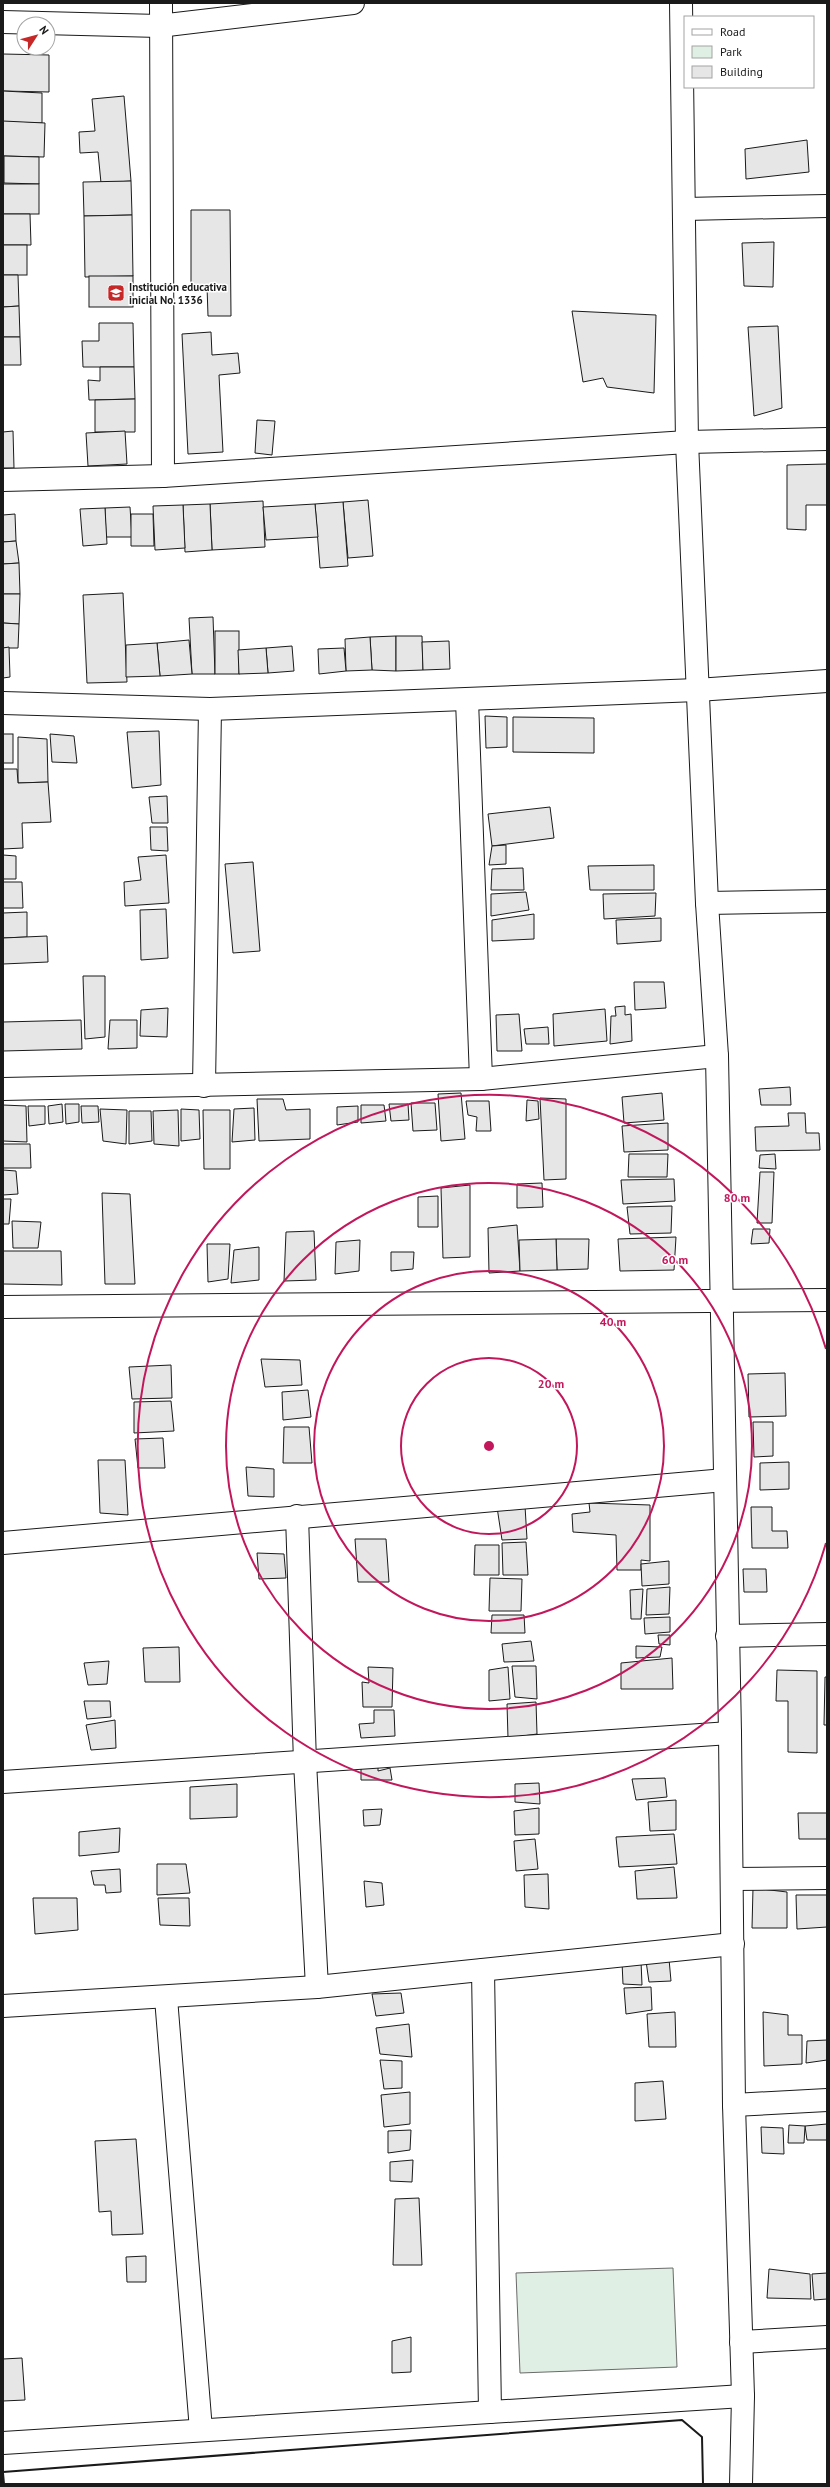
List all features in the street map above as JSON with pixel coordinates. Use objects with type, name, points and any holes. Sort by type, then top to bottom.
[{"type":"street","points":[[161,3],[159,26],[163,476]]},
{"type":"street","points":[[3,22],[159,26],[353,3]]},
{"type":"street","points":[[681,3],[687,442],[707,903],[717,1056],[730,1733],[734,2106],[743,2396],[741,2484]]},
{"type":"street","points":[[685,209],[827,206]]},
{"type":"street","points":[[3,480],[163,476],[687,442],[827,439]]},
{"type":"street","points":[[3,703],[210,709],[697,690],[827,681]]},
{"type":"street","points":[[467,700],[481,1079]]},
{"type":"street","points":[[204,1086],[210,709]]},
{"type":"street","points":[[707,903],[827,901]]},
{"type":"street","points":[[3,1089],[204,1086],[481,1079],[717,1056]]},
{"type":"street","points":[[3,1307],[721,1303],[827,1300]]},
{"type":"street","points":[[3,1543],[297,1516],[724,1480]]},
{"type":"street","points":[[297,1516],[305,1762],[317,1987]]},
{"type":"street","points":[[727,1636],[827,1634]]},
{"type":"street","points":[[3,1782],[730,1733]]},
{"type":"street","points":[[732,1879],[827,1878]]},
{"type":"street","points":[[3,2006],[166,1998],[317,1987],[733,1944]]},
{"type":"street","points":[[483,1970],[490,2412]]},
{"type":"street","points":[[166,1998],[201,2430]]},
{"type":"street","points":[[734,2106],[827,2100]]},
{"type":"street","points":[[741,2342],[827,2337]]},
{"type":"street","points":[[3,2443],[743,2396]]},
{"type":"green space","points":[[673,2268],[677,2367],[520,2373],[516,2273]]},
{"type":"building","points":[[3,54],[16,54],[16,56],[49,56],[49,92],[3,91]]},
{"type":"building","points":[[3,91],[42,93],[42,123],[3,122]]},
{"type":"building","points":[[124,96],[131,181],[101,183],[98,152],[80,153],[79,132],[95,131],[92,99]]},
{"type":"building","points":[[3,121],[45,123],[44,157],[3,156]]},
{"type":"building","points":[[807,140],[809,172],[746,179],[745,149]]},
{"type":"building","points":[[4,156],[39,157],[39,184],[4,183]]},
{"type":"building","points":[[131,181],[132,215],[84,216],[83,182]]},
{"type":"building","points":[[3,184],[39,184],[39,214],[3,214]]},
{"type":"building","points":[[191,210],[230,210],[231,316],[208,316],[207,286],[191,286]]},
{"type":"building","points":[[3,214],[30,214],[31,245],[3,245]]},
{"type":"building","points":[[132,215],[133,276],[85,277],[84,216]]},
{"type":"building","points":[[774,242],[773,287],[744,286],[742,243]]},
{"type":"building","points":[[3,245],[27,245],[27,275],[3,275]]},
{"type":"building","points":[[3,275],[18,275],[19,306],[3,307]]},
{"type":"building","points":[[89,276],[133,276],[133,307],[89,307]]},
{"type":"building","points":[[19,306],[20,337],[3,337],[3,307]]},
{"type":"building","points":[[572,311],[656,315],[654,393],[607,387],[603,378],[583,382]]},
{"type":"building","points":[[99,323],[133,323],[134,367],[83,367],[82,341],[99,341]]},
{"type":"building","points":[[778,326],[782,408],[754,416],[748,327]]},
{"type":"building","points":[[211,332],[212,355],[238,353],[240,373],[219,375],[223,452],[188,454],[182,334]]},
{"type":"building","points":[[3,337],[20,337],[21,365],[3,365]]},
{"type":"building","points":[[100,367],[134,367],[135,399],[89,400],[88,380],[100,381]]},
{"type":"building","points":[[135,399],[135,432],[95,432],[95,400]]},
{"type":"building","points":[[257,420],[275,421],[272,455],[255,453]]},
{"type":"building","points":[[13,431],[14,468],[3,468],[3,432]]},
{"type":"building","points":[[125,431],[127,464],[88,466],[86,433]]},
{"type":"building","points":[[827,464],[827,505],[806,505],[806,530],[787,529],[787,465]]},
{"type":"building","points":[[368,500],[373,556],[348,558],[343,502]]},
{"type":"building","points":[[263,501],[265,547],[212,550],[210,504]]},
{"type":"building","points":[[343,502],[348,566],[320,568],[315,504]]},
{"type":"building","points":[[210,504],[212,550],[185,552],[183,505]]},
{"type":"building","points":[[315,504],[318,537],[266,540],[263,507]]},
{"type":"building","points":[[183,505],[185,548],[155,550],[153,506]]},
{"type":"building","points":[[130,507],[132,537],[106,537],[105,508]]},
{"type":"building","points":[[105,508],[107,544],[83,546],[80,509]]},
{"type":"building","points":[[15,514],[16,541],[3,542],[3,515]]},
{"type":"building","points":[[131,514],[153,514],[154,546],[131,546]]},
{"type":"building","points":[[16,541],[19,563],[3,564],[3,542]]},
{"type":"building","points":[[19,563],[20,594],[3,594],[3,564]]},
{"type":"building","points":[[123,593],[127,682],[87,683],[83,595]]},
{"type":"building","points":[[3,594],[20,594],[19,624],[3,623]]},
{"type":"building","points":[[213,617],[215,674],[192,674],[189,618]]},
{"type":"building","points":[[3,623],[19,624],[18,648],[3,648]]},
{"type":"building","points":[[215,631],[239,631],[239,674],[215,674]]},
{"type":"building","points":[[396,636],[396,671],[372,670],[370,637]]},
{"type":"building","points":[[396,636],[422,636],[423,670],[396,671]]},
{"type":"building","points":[[370,637],[372,670],[346,671],[345,639]]},
{"type":"building","points":[[189,640],[192,674],[160,676],[157,643]]},
{"type":"building","points":[[449,641],[450,669],[423,670],[422,642]]},
{"type":"building","points":[[157,643],[160,676],[126,677],[126,645]]},
{"type":"building","points":[[292,646],[294,671],[268,673],[266,648]]},
{"type":"building","points":[[9,647],[10,677],[3,678],[3,648]]},
{"type":"building","points":[[266,648],[268,673],[239,674],[238,650]]},
{"type":"building","points":[[344,648],[346,671],[319,674],[318,649]]},
{"type":"building","points":[[485,716],[507,717],[507,747],[486,748]]},
{"type":"building","points":[[513,717],[594,718],[594,753],[513,752]]},
{"type":"building","points":[[159,731],[161,785],[132,788],[127,732]]},
{"type":"building","points":[[3,734],[13,734],[13,763],[3,763]]},
{"type":"building","points":[[50,734],[74,736],[77,763],[52,762]]},
{"type":"building","points":[[18,737],[47,739],[48,782],[18,783]]},
{"type":"building","points":[[3,769],[17,769],[18,783],[48,782],[51,822],[22,823],[23,848],[3,849]]},
{"type":"building","points":[[167,796],[168,823],[152,823],[149,797]]},
{"type":"building","points":[[550,807],[554,838],[492,846],[488,814]]},
{"type":"building","points":[[150,827],[167,827],[168,851],[151,850]]},
{"type":"building","points":[[506,845],[506,864],[489,865],[492,846]]},
{"type":"building","points":[[3,855],[16,856],[16,879],[3,879]]},
{"type":"building","points":[[166,855],[169,903],[125,906],[124,882],[141,880],[138,857]]},
{"type":"building","points":[[253,862],[260,951],[233,953],[225,864]]},
{"type":"building","points":[[654,865],[654,890],[590,890],[588,866]]},
{"type":"building","points":[[523,868],[524,890],[491,890],[492,869]]},
{"type":"building","points":[[3,882],[22,882],[23,908],[3,908]]},
{"type":"building","points":[[526,892],[529,910],[491,916],[491,894]]},
{"type":"building","points":[[656,893],[655,916],[604,919],[603,894]]},
{"type":"building","points":[[166,909],[168,958],[141,960],[140,910]]},
{"type":"building","points":[[27,912],[27,937],[3,938],[3,913]]},
{"type":"building","points":[[534,914],[534,939],[492,941],[492,920]]},
{"type":"building","points":[[661,918],[661,941],[617,944],[616,920]]},
{"type":"building","points":[[47,936],[48,962],[3,964],[3,938]]},
{"type":"building","points":[[83,976],[105,976],[105,1037],[85,1039]]},
{"type":"building","points":[[634,982],[664,982],[666,1008],[635,1010]]},
{"type":"building","points":[[625,1006],[625,1015],[631,1014],[632,1041],[610,1044],[611,1016],[616,1016],[615,1007]]},
{"type":"building","points":[[168,1008],[167,1037],[140,1036],[141,1010]]},
{"type":"building","points":[[605,1009],[607,1041],[554,1046],[553,1014]]},
{"type":"building","points":[[519,1014],[522,1051],[497,1051],[496,1015]]},
{"type":"building","points":[[81,1020],[82,1049],[3,1051],[3,1022]]},
{"type":"building","points":[[110,1020],[137,1020],[137,1048],[108,1049]]},
{"type":"building","points":[[548,1027],[549,1044],[526,1044],[524,1029]]},
{"type":"building","points":[[790,1087],[791,1105],[761,1105],[759,1089]]},
{"type":"building","points":[[461,1093],[465,1139],[441,1141],[438,1094]]},
{"type":"building","points":[[662,1093],[664,1120],[624,1123],[622,1097]]},
{"type":"building","points":[[540,1098],[566,1099],[566,1179],[544,1180]]},
{"type":"building","points":[[257,1099],[283,1099],[286,1110],[310,1109],[310,1139],[259,1141]]},
{"type":"building","points":[[527,1100],[538,1101],[539,1119],[526,1121]]},
{"type":"building","points":[[466,1101],[489,1101],[491,1131],[476,1131],[477,1117],[468,1115]]},
{"type":"building","points":[[411,1103],[435,1103],[437,1130],[413,1131]]},
{"type":"building","points":[[62,1104],[63,1122],[49,1124],[48,1106]]},
{"type":"building","points":[[65,1104],[79,1104],[79,1122],[66,1124]]},
{"type":"building","points":[[389,1104],[408,1104],[409,1120],[391,1121]]},
{"type":"building","points":[[3,1105],[26,1106],[27,1142],[3,1141]]},
{"type":"building","points":[[361,1105],[384,1105],[386,1121],[361,1123]]},
{"type":"building","points":[[28,1106],[45,1106],[45,1124],[29,1126]]},
{"type":"building","points":[[81,1106],[98,1106],[99,1122],[82,1123]]},
{"type":"building","points":[[358,1106],[358,1122],[337,1125],[337,1107]]},
{"type":"building","points":[[254,1108],[255,1140],[232,1142],[234,1109]]},
{"type":"building","points":[[100,1109],[127,1110],[126,1144],[103,1141]]},
{"type":"building","points":[[181,1109],[199,1110],[200,1139],[181,1141]]},
{"type":"building","points":[[178,1110],[179,1146],[154,1144],[153,1111]]},
{"type":"building","points":[[203,1110],[230,1110],[230,1169],[204,1169]]},
{"type":"building","points":[[129,1111],[151,1111],[152,1141],[129,1144]]},
{"type":"building","points":[[788,1113],[805,1113],[806,1133],[819,1133],[820,1150],[756,1151],[755,1127],[789,1126]]},
{"type":"building","points":[[668,1123],[668,1150],[624,1152],[622,1126]]},
{"type":"building","points":[[3,1144],[30,1144],[31,1168],[3,1168]]},
{"type":"building","points":[[629,1154],[668,1154],[667,1177],[628,1177]]},
{"type":"building","points":[[775,1154],[776,1169],[759,1168],[760,1155]]},
{"type":"building","points":[[3,1170],[16,1171],[18,1194],[3,1195]]},
{"type":"building","points":[[760,1172],[774,1172],[772,1223],[757,1223]]},
{"type":"building","points":[[674,1179],[675,1201],[623,1204],[621,1180]]},
{"type":"building","points":[[542,1183],[543,1207],[517,1208],[517,1184]]},
{"type":"building","points":[[470,1185],[470,1257],[443,1258],[441,1188]]},
{"type":"building","points":[[102,1193],[130,1194],[135,1284],[105,1284]]},
{"type":"building","points":[[438,1196],[438,1227],[418,1227],[418,1197]]},
{"type":"building","points":[[3,1199],[11,1199],[9,1224],[3,1224]]},
{"type":"building","points":[[672,1206],[671,1233],[630,1234],[627,1207]]},
{"type":"building","points":[[12,1221],[41,1222],[38,1248],[13,1248]]},
{"type":"building","points":[[517,1225],[520,1271],[489,1273],[488,1228]]},
{"type":"building","points":[[753,1229],[770,1229],[769,1243],[751,1244]]},
{"type":"building","points":[[314,1231],[316,1280],[284,1281],[286,1232]]},
{"type":"building","points":[[676,1237],[674,1270],[620,1271],[618,1239]]},
{"type":"building","points":[[556,1239],[589,1239],[588,1269],[557,1270]]},
{"type":"building","points":[[556,1239],[557,1270],[520,1271],[519,1240]]},
{"type":"building","points":[[360,1240],[359,1271],[335,1274],[336,1242]]},
{"type":"building","points":[[207,1244],[230,1244],[228,1279],[208,1282]]},
{"type":"building","points":[[259,1247],[259,1280],[231,1283],[234,1250]]},
{"type":"building","points":[[3,1251],[61,1251],[62,1285],[3,1284]]},
{"type":"building","points":[[391,1252],[414,1252],[413,1269],[391,1271]]},
{"type":"building","points":[[261,1359],[300,1360],[302,1385],[265,1387]]},
{"type":"building","points":[[171,1365],[172,1398],[132,1399],[129,1367]]},
{"type":"building","points":[[785,1373],[786,1416],[749,1417],[748,1374]]},
{"type":"building","points":[[308,1390],[311,1417],[283,1420],[282,1392]]},
{"type":"building","points":[[171,1401],[174,1431],[134,1433],[134,1402]]},
{"type":"building","points":[[753,1422],[773,1422],[773,1456],[754,1457]]},
{"type":"building","points":[[284,1427],[309,1427],[312,1463],[283,1463]]},
{"type":"building","points":[[163,1438],[165,1468],[138,1468],[135,1439]]},
{"type":"building","points":[[98,1460],[125,1460],[128,1515],[100,1513]]},
{"type":"building","points":[[789,1462],[789,1489],[760,1490],[760,1463]]},
{"type":"building","points":[[246,1467],[274,1469],[274,1497],[248,1496]]},
{"type":"building","points":[[589,1503],[650,1505],[650,1561],[641,1560],[641,1570],[617,1570],[616,1535],[573,1532],[572,1514],[590,1512]]},
{"type":"building","points":[[525,1506],[527,1539],[502,1540],[497,1507]]},
{"type":"building","points":[[751,1507],[772,1507],[772,1531],[787,1531],[788,1548],[752,1548]]},
{"type":"building","points":[[355,1539],[386,1539],[389,1582],[358,1582]]},
{"type":"building","points":[[526,1542],[528,1575],[503,1575],[502,1543]]},
{"type":"building","points":[[475,1545],[499,1545],[499,1575],[474,1575]]},
{"type":"building","points":[[257,1553],[284,1554],[286,1578],[259,1579]]},
{"type":"building","points":[[669,1561],[669,1584],[642,1586],[641,1564]]},
{"type":"building","points":[[743,1569],[766,1569],[767,1592],[744,1592]]},
{"type":"building","points":[[490,1578],[522,1579],[521,1611],[489,1611]]},
{"type":"building","points":[[670,1587],[669,1614],[646,1615],[647,1589]]},
{"type":"building","points":[[643,1589],[641,1619],[631,1619],[630,1590]]},
{"type":"building","points":[[492,1615],[524,1615],[525,1633],[491,1633]]},
{"type":"building","points":[[670,1617],[670,1632],[645,1634],[644,1618]]},
{"type":"building","points":[[658,1635],[670,1635],[670,1645],[659,1644]]},
{"type":"building","points":[[531,1641],[534,1661],[504,1662],[502,1644]]},
{"type":"building","points":[[636,1646],[662,1647],[660,1657],[636,1658]]},
{"type":"building","points":[[179,1647],[180,1682],[145,1682],[143,1648]]},
{"type":"building","points":[[672,1658],[673,1689],[621,1689],[621,1663]]},
{"type":"building","points":[[109,1661],[107,1684],[88,1685],[84,1663]]},
{"type":"building","points":[[512,1666],[536,1666],[537,1699],[515,1697]]},
{"type":"building","points":[[368,1667],[393,1668],[392,1707],[363,1707],[362,1682],[369,1683]]},
{"type":"building","points":[[508,1667],[510,1699],[489,1701],[489,1670]]},
{"type":"building","points":[[777,1670],[817,1671],[817,1753],[788,1752],[788,1701],[776,1701]]},
{"type":"building","points":[[825,1677],[827,1677],[827,1725],[824,1725]]},
{"type":"building","points":[[84,1701],[110,1701],[111,1717],[87,1719]]},
{"type":"building","points":[[536,1702],[537,1734],[508,1738],[507,1704]]},
{"type":"building","points":[[374,1710],[394,1710],[395,1736],[361,1738],[359,1724],[374,1723]]},
{"type":"building","points":[[115,1720],[116,1748],[91,1750],[86,1725]]},
{"type":"building","points":[[361,1764],[378,1765],[378,1771],[390,1768],[392,1780],[361,1780]]},
{"type":"building","points":[[665,1778],[667,1797],[636,1800],[632,1779]]},
{"type":"building","points":[[539,1783],[540,1804],[515,1802],[515,1784]]},
{"type":"building","points":[[237,1784],[237,1817],[190,1819],[190,1787]]},
{"type":"building","points":[[676,1800],[676,1830],[650,1831],[648,1802]]},
{"type":"building","points":[[539,1808],[539,1834],[515,1835],[514,1811]]},
{"type":"building","points":[[382,1809],[380,1825],[364,1826],[363,1810]]},
{"type":"building","points":[[798,1813],[827,1813],[827,1839],[799,1839]]},
{"type":"building","points":[[120,1828],[119,1852],[79,1856],[79,1832]]},
{"type":"building","points":[[674,1834],[677,1864],[619,1867],[616,1837]]},
{"type":"building","points":[[535,1839],[538,1869],[516,1871],[514,1841]]},
{"type":"building","points":[[157,1864],[186,1864],[190,1893],[157,1895]]},
{"type":"building","points":[[674,1867],[677,1898],[637,1899],[635,1871]]},
{"type":"building","points":[[120,1869],[121,1892],[106,1893],[105,1885],[94,1885],[91,1871]]},
{"type":"building","points":[[548,1874],[549,1909],[525,1907],[524,1875]]},
{"type":"building","points":[[364,1881],[382,1883],[384,1905],[366,1907]]},
{"type":"building","points":[[753,1888],[787,1892],[787,1928],[752,1928]]},
{"type":"building","points":[[796,1895],[827,1895],[827,1927],[797,1929]]},
{"type":"building","points":[[33,1898],[77,1898],[78,1930],[35,1934]]},
{"type":"building","points":[[158,1898],[189,1898],[190,1926],[160,1925]]},
{"type":"building","points":[[669,1959],[671,1981],[649,1982],[646,1961]]},
{"type":"building","points":[[641,1961],[642,1985],[623,1984],[622,1962]]},
{"type":"building","points":[[651,1987],[652,2010],[626,2014],[624,1988]]},
{"type":"building","points":[[401,1993],[404,2013],[376,2016],[372,1994]]},
{"type":"building","points":[[675,2012],[676,2047],[649,2047],[647,2014]]},
{"type":"building","points":[[763,2012],[788,2015],[788,2035],[802,2035],[802,2064],[764,2066]]},
{"type":"building","points":[[409,2024],[412,2057],[380,2054],[376,2028]]},
{"type":"building","points":[[827,2040],[827,2060],[806,2063],[807,2041]]},
{"type":"building","points":[[380,2060],[402,2061],[402,2088],[384,2089]]},
{"type":"building","points":[[663,2081],[666,2119],[635,2121],[635,2083]]},
{"type":"building","points":[[410,2092],[410,2124],[384,2127],[381,2095]]},
{"type":"building","points":[[827,2124],[827,2140],[807,2140],[805,2126]]},
{"type":"building","points":[[789,2125],[805,2126],[804,2143],[788,2143]]},
{"type":"building","points":[[761,2127],[783,2128],[784,2154],[762,2153]]},
{"type":"building","points":[[411,2130],[410,2150],[388,2153],[388,2131]]},
{"type":"building","points":[[136,2139],[143,2234],[112,2235],[111,2211],[99,2212],[95,2141]]},
{"type":"building","points":[[413,2160],[412,2182],[390,2181],[390,2162]]},
{"type":"building","points":[[419,2198],[422,2265],[393,2265],[395,2199]]},
{"type":"building","points":[[146,2256],[146,2282],[127,2282],[126,2257]]},
{"type":"building","points":[[769,2269],[810,2274],[811,2299],[767,2298]]},
{"type":"building","points":[[827,2273],[827,2299],[814,2300],[812,2274]]},
{"type":"building","points":[[411,2337],[411,2372],[392,2373],[392,2341]]},
{"type":"building","points":[[22,2358],[25,2400],[3,2401],[3,2359]]},
{"type":"wall","points":[[3,2472],[682,2420],[702,2437],[703,2484]]},
{"type":"wall","points":[[3,2473],[4,2484]]},
{"type":"place","name":"Institución educativa inicial No. 1336","points":[[116,293]]}]
